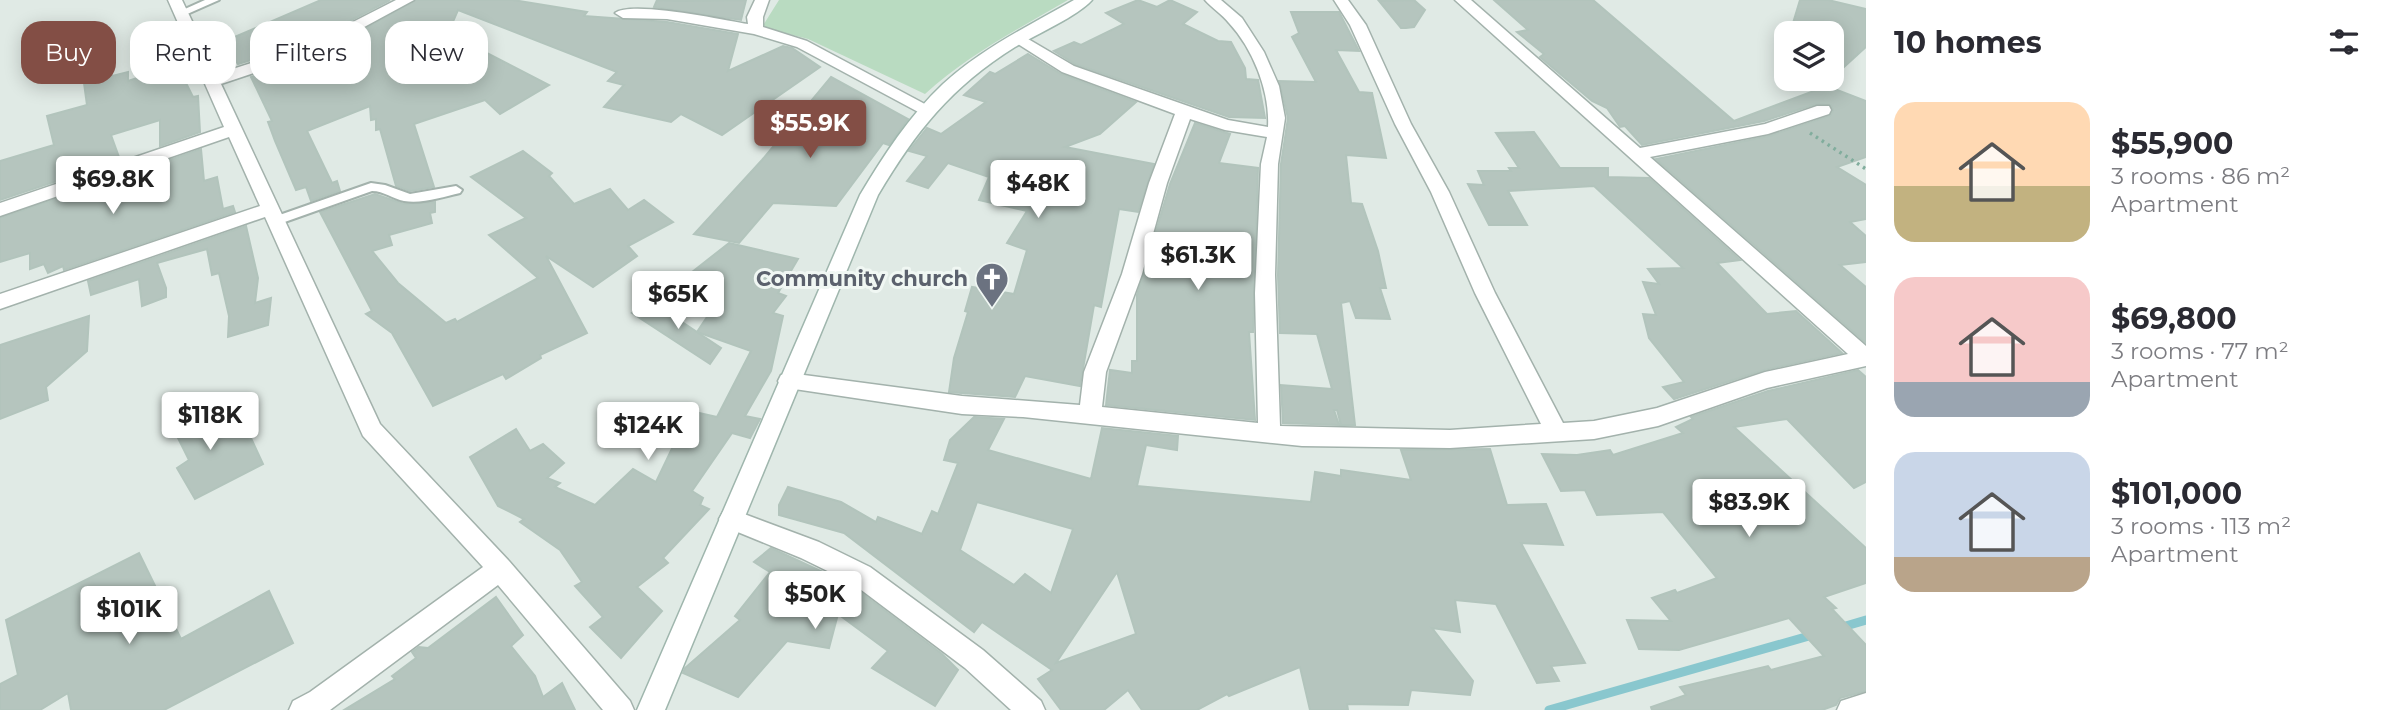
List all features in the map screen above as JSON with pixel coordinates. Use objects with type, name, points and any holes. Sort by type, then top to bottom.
[{"type":"street","points":[[236,74],[314,47],[407,0]]},
{"type":"street","points":[[756,30],[755,17],[762,0]]},
{"type":"street","points":[[651,710],[869,195],[893,156],[928,110],[964,74],[1085,0]]},
{"type":"street","points":[[1212,0],[1230,13],[1243,28],[1254,48],[1273,99],[1277,119],[1269,169],[1265,309],[1269,433]]},
{"type":"street","points":[[1341,0],[1375,58],[1403,124],[1440,192],[1485,293],[1557,433]]},
{"type":"street","points":[[1466,1],[1866,358]]},
{"type":"street","points":[[623,13],[667,14],[756,30],[802,44],[928,110]]},
{"type":"street","points":[[1018,39],[1068,69],[1226,125],[1275,134]]},
{"type":"street","points":[[215,84],[371,430],[500,569],[620,710]]},
{"type":"street","points":[[1635,154],[1768,129],[1823,110]]},
{"type":"street","points":[[1090,417],[1095,372],[1132,274],[1161,174],[1184,111]]},
{"type":"street","points":[[0,210],[235,129]]},
{"type":"street","points":[[0,302],[273,215]]},
{"type":"street","points":[[789,381],[912,400],[1302,436],[1450,439],[1594,430],[1658,417],[1765,380],[1866,358]]},
{"type":"street","points":[[731,519],[810,550],[861,575],[974,659],[1031,710]]},
{"type":"street","points":[[303,710],[320,701],[500,569]]},
{"type":"street","points":[[1851,710],[1866,706]]},
{"type":"lane","points":[[178,7],[214,0]]},
{"type":"lane","points":[[273,215],[371,187],[383,186],[400,196],[414,198],[456,190]]},
{"type":"path","points":[[1791,121],[1866,169]]},
{"type":"green space","points":[[779,0],[1068,0],[976,55],[925,94],[808,39],[762,27]]},
{"type":"building","points":[[321,0],[390,0],[349,21],[272,21]]},
{"type":"building","points":[[416,0],[513,0],[587,12],[584,16],[667,22],[738,34],[728,71],[783,46],[792,48],[820,67],[722,135],[681,114],[671,122],[604,107],[624,85],[608,81],[617,72],[458,10],[453,21],[385,21],[385,84],[488,84],[488,54],[549,85],[500,114],[485,100],[414,124],[434,187],[410,191],[396,186],[380,129],[376,130],[376,119],[371,120],[370,106],[307,131],[332,183],[337,181],[340,191],[311,201],[306,187],[296,190],[268,122],[272,121],[254,84],[371,84],[371,25]]},
{"type":"building","points":[[657,0],[746,0],[741,20],[654,7]]},
{"type":"building","points":[[1138,0],[1157,7],[1170,0],[1197,12],[1183,24],[1218,41],[1231,42],[1245,68],[1246,79],[1258,80],[1265,118],[1229,117],[1075,64],[1054,51],[1074,42],[1081,45],[1124,24],[1106,13]]},
{"type":"building","points":[[1414,0],[1425,10],[1414,27],[1406,28],[1401,28],[1379,1]]},
{"type":"building","points":[[1494,0],[1593,0],[1734,121],[1814,91],[1840,91],[1866,101],[1866,157],[1837,167],[1866,185],[1866,219],[1850,222],[1866,236],[1866,262],[1840,265],[1866,287],[1866,343],[1656,159],[1769,136],[1830,116],[1833,111],[1831,105],[1816,104],[1764,121],[1642,145],[1625,126],[1620,127],[1607,108],[1592,101],[1540,57],[1544,54],[1517,32],[1528,30]]},
{"type":"building","points":[[1800,0],[1828,0],[1866,9],[1866,47],[1844,67],[1844,21],[1794,21]]},
{"type":"building","points":[[1291,12],[1339,12],[1359,51],[1336,50],[1359,92],[1372,93],[1386,158],[1346,155],[1351,203],[1362,204],[1378,251],[1386,288],[1380,288],[1390,319],[1356,318],[1350,301],[1341,303],[1355,425],[1341,425],[1337,410],[1334,410],[1339,425],[1283,423],[1281,385],[1332,389],[1317,334],[1280,333],[1278,275],[1281,164],[1288,118],[1279,81],[1316,82],[1292,37],[1299,33]]},
{"type":"building","points":[[250,30],[250,60],[238,64],[236,61],[236,36]]},
{"type":"building","points":[[1028,54],[1061,74],[1136,102],[1100,134],[1065,147],[1154,164],[1138,212],[1119,209],[1101,307],[1094,305],[1080,386],[1025,376],[1015,397],[949,392],[954,358],[968,312],[965,311],[972,287],[1014,294],[1027,250],[1007,243],[1027,211],[979,200],[989,177],[948,163],[928,188],[907,181],[927,156],[909,151],[927,128],[941,134],[986,102],[964,95],[990,72],[995,74]]},
{"type":"building","points":[[128,72],[130,84],[186,84],[193,97],[198,96],[200,132],[160,146],[160,120],[111,135],[120,160],[0,200],[0,161],[54,145],[47,116],[87,105],[84,84],[116,84],[116,75]]},
{"type":"building","points":[[831,77],[908,119],[889,145],[883,143],[836,206],[773,203],[739,243],[694,234],[762,160]]},
{"type":"building","points":[[1195,123],[1230,134],[1219,163],[1258,168],[1253,332],[1249,332],[1255,420],[1106,405],[1110,370],[1132,373],[1132,361],[1137,361],[1137,295],[1170,184]]},
{"type":"building","points":[[1534,132],[1560,168],[1608,168],[1608,177],[1649,178],[1740,260],[1717,263],[1767,314],[1796,311],[1842,353],[1764,370],[1674,399],[1663,387],[1684,382],[1649,338],[1643,314],[1656,315],[1643,282],[1659,284],[1648,269],[1683,268],[1594,186],[1508,191],[1527,225],[1489,225],[1468,184],[1484,185],[1478,171],[1511,171],[1509,168],[1519,168],[1496,133]]},
{"type":"building","points":[[201,149],[204,181],[217,177],[223,209],[233,206],[235,212],[64,270],[63,266],[48,273],[44,264],[30,269],[30,253],[0,262],[0,218],[125,175],[127,179],[161,169],[161,163]]},
{"type":"building","points":[[523,151],[552,173],[549,176],[574,204],[610,189],[628,210],[644,200],[673,222],[628,246],[637,256],[593,287],[546,256],[587,333],[540,355],[541,358],[506,379],[503,374],[433,406],[392,333],[366,314],[372,311],[320,212],[375,194],[404,204],[435,202],[435,212],[430,213],[432,223],[389,235],[392,245],[372,251],[398,283],[446,323],[455,319],[457,322],[538,278],[489,235],[526,218],[471,177]]},
{"type":"building","points":[[246,226],[258,278],[255,303],[271,298],[268,325],[228,337],[229,316],[219,273],[212,275],[207,249],[157,263],[166,288],[166,297],[142,306],[139,279],[91,295],[88,281]]},
{"type":"building","points":[[729,243],[798,259],[778,293],[786,296],[773,313],[783,316],[771,371],[745,416],[760,419],[750,438],[732,433],[692,491],[703,498],[700,505],[709,509],[663,558],[668,563],[637,587],[662,611],[621,658],[590,627],[603,617],[575,586],[582,582],[560,550],[520,522],[524,519],[498,506],[470,457],[516,429],[530,451],[543,444],[564,463],[547,478],[560,483],[555,487],[595,505],[633,469],[656,482],[690,411],[717,417],[751,351],[697,332],[723,293],[687,276]]},
{"type":"building","points":[[649,300],[721,348],[710,364],[632,313]]},
{"type":"building","points":[[89,316],[87,351],[46,387],[48,400],[0,419],[0,345]]},
{"type":"building","points":[[1858,370],[1866,377],[1866,482],[1854,488],[1787,419],[1734,427],[1866,548],[1866,583],[1824,597],[1866,645],[1866,691],[1840,698],[1836,705],[1822,710],[1652,710],[1651,707],[1686,695],[1680,687],[1768,666],[1771,670],[1824,656],[1789,618],[1679,650],[1639,649],[1627,620],[1671,621],[1652,598],[1675,590],[1677,593],[1717,578],[1663,512],[1597,515],[1585,490],[1561,491],[1542,454],[1577,455],[1610,450],[1613,455],[1683,433],[1676,427],[1693,419],[1691,417],[1768,391]]},
{"type":"building","points":[[189,401],[217,435],[250,436],[263,464],[195,499],[177,468],[189,460],[166,414]]},
{"type":"building","points":[[974,417],[1004,419],[988,450],[1091,479],[1102,428],[1178,436],[1177,450],[1146,445],[1137,486],[1311,502],[1315,472],[1341,476],[1341,470],[1411,480],[1401,450],[1490,449],[1507,505],[1546,504],[1563,545],[1521,543],[1585,663],[1551,666],[1559,681],[1537,683],[1496,604],[1455,600],[1460,632],[1432,628],[1473,681],[1470,695],[1411,690],[1408,705],[1347,704],[1348,710],[1310,710],[1300,667],[1229,696],[1227,694],[1197,710],[1142,710],[1128,690],[1104,710],[1061,710],[1038,679],[1052,670],[982,622],[974,632],[844,533],[779,515],[779,505],[788,487],[841,502],[876,522],[878,517],[922,534],[932,511],[938,514],[958,463],[944,460],[950,440]],"holes":[[[977,502],[1073,529],[1051,593],[1025,574],[1014,585],[960,550]],[[1117,572],[1136,634],[1056,663]]]},
{"type":"building","points":[[771,548],[851,585],[942,654],[958,670],[935,706],[872,668],[888,651],[838,614],[829,648],[787,641],[738,697],[683,673],[685,668],[740,620],[735,616],[770,572],[754,562]]},
{"type":"building","points":[[139,553],[181,639],[269,591],[293,643],[164,710],[71,710],[68,693],[40,710],[0,710],[0,684],[18,675],[6,620]]},
{"type":"building","points":[[496,597],[523,635],[511,646],[535,676],[543,697],[562,683],[575,710],[344,710],[395,679],[392,676],[416,658],[412,652],[419,647],[428,648]]},
{"type":"waterway","points":[[1839,628],[1866,620]]},
{"type":"waterway","points":[[1549,710],[1816,634]]},
{"type":"place","name":"Community church","points":[[992,309]]}]
